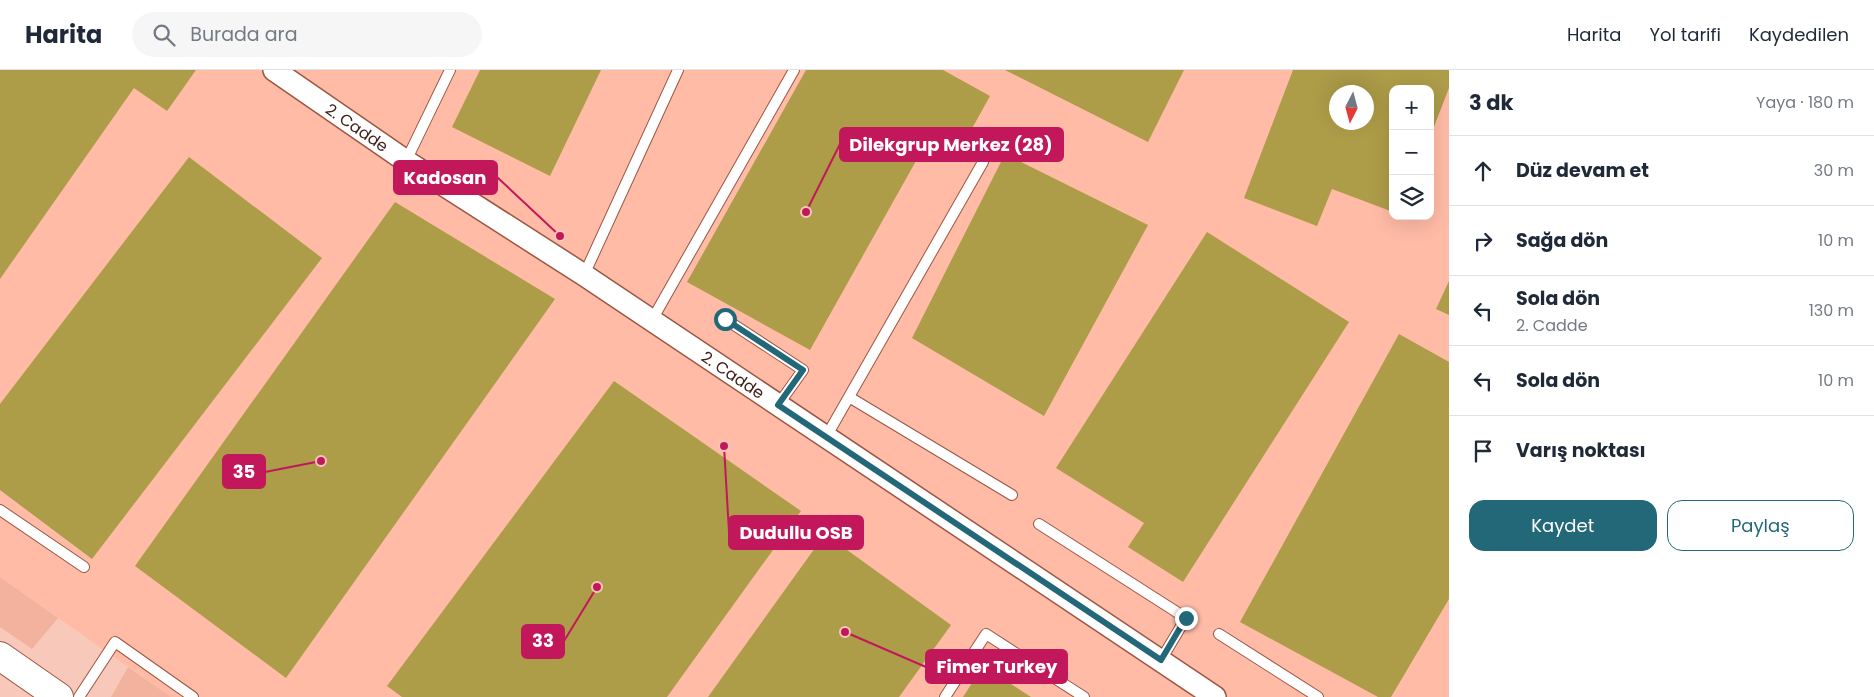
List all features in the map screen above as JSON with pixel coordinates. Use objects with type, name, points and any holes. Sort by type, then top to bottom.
[{"type":"main road","points":[[0,656],[59,697]]},
{"type":"street","name":"2. Cadde","points":[[274,70],[406,161],[652,320],[1215,697]]},
{"type":"lane","points":[[406,161],[450,70]]},
{"type":"lane","points":[[584,275],[678,70]]},
{"type":"lane","points":[[652,320],[794,70]]},
{"type":"lane","points":[[826,437],[983,162]]},
{"type":"lane","points":[[725,319],[803,370],[778,405]]},
{"type":"lane","points":[[849,397],[1012,495]]},
{"type":"lane","points":[[0,510],[84,567]]},
{"type":"lane","points":[[1039,524],[1186,618],[1161,660]]},
{"type":"lane","points":[[945,697],[986,634],[1084,697]]},
{"type":"lane","points":[[1219,634],[1318,697]]},
{"type":"lane","points":[[79,697],[115,642],[193,697]]},
{"type":"shaded area","points":[[0,70],[1449,70],[1449,697],[171,697],[0,577]]},
{"type":"shaded area","points":[[0,577],[58,618],[32,649],[0,627]]},
{"type":"shaded area","points":[[128,667],[171,697],[111,697]]},
{"type":"building","points":[[0,70],[196,70],[167,111],[134,88],[0,279]]},
{"type":"building","points":[[480,70],[601,70],[550,176],[452,127]]},
{"type":"building","points":[[806,70],[943,70],[990,96],[964,143],[935,127],[810,350],[687,282]]},
{"type":"building","points":[[1005,70],[1184,70],[1148,142]]},
{"type":"building","points":[[1293,70],[1449,70],[1449,88],[1434,127],[1434,85],[1389,85],[1389,210],[1332,189],[1317,226],[1244,198]]},
{"type":"building","points":[[1005,154],[1148,225],[1044,416],[912,338]]},
{"type":"building","points":[[189,157],[322,258],[92,559],[0,490],[0,404]]},
{"type":"building","points":[[395,202],[555,299],[286,678],[135,566]]},
{"type":"building","points":[[1207,232],[1349,322],[1183,582],[1128,547],[1144,523],[1056,468]]},
{"type":"building","points":[[1449,281],[1449,315],[1436,309]]},
{"type":"building","points":[[1399,334],[1449,362],[1449,599],[1391,697],[1378,697],[1240,622]]},
{"type":"building","points":[[614,381],[801,511],[667,697],[402,697],[387,686]]},
{"type":"building","points":[[825,534],[951,625],[899,697],[708,697]]},
{"type":"building","points":[[983,666],[1031,697],[963,697]]},
{"type":"place","name":"Dilekgrup Merkez (28)","points":[[806,212]]},
{"type":"place","name":"Kadosan","points":[[560,236]]},
{"type":"place","name":"Dudullu OSB","points":[[724,446]]},
{"type":"place","name":"35","points":[[321,461]]},
{"type":"place","name":"33","points":[[597,587]]},
{"type":"place","name":"Fimer Turkey","points":[[845,632]]},
{"type":"route","points":[[725,319],[803,370],[778,405],[1161,660],[1186,618]]}]
